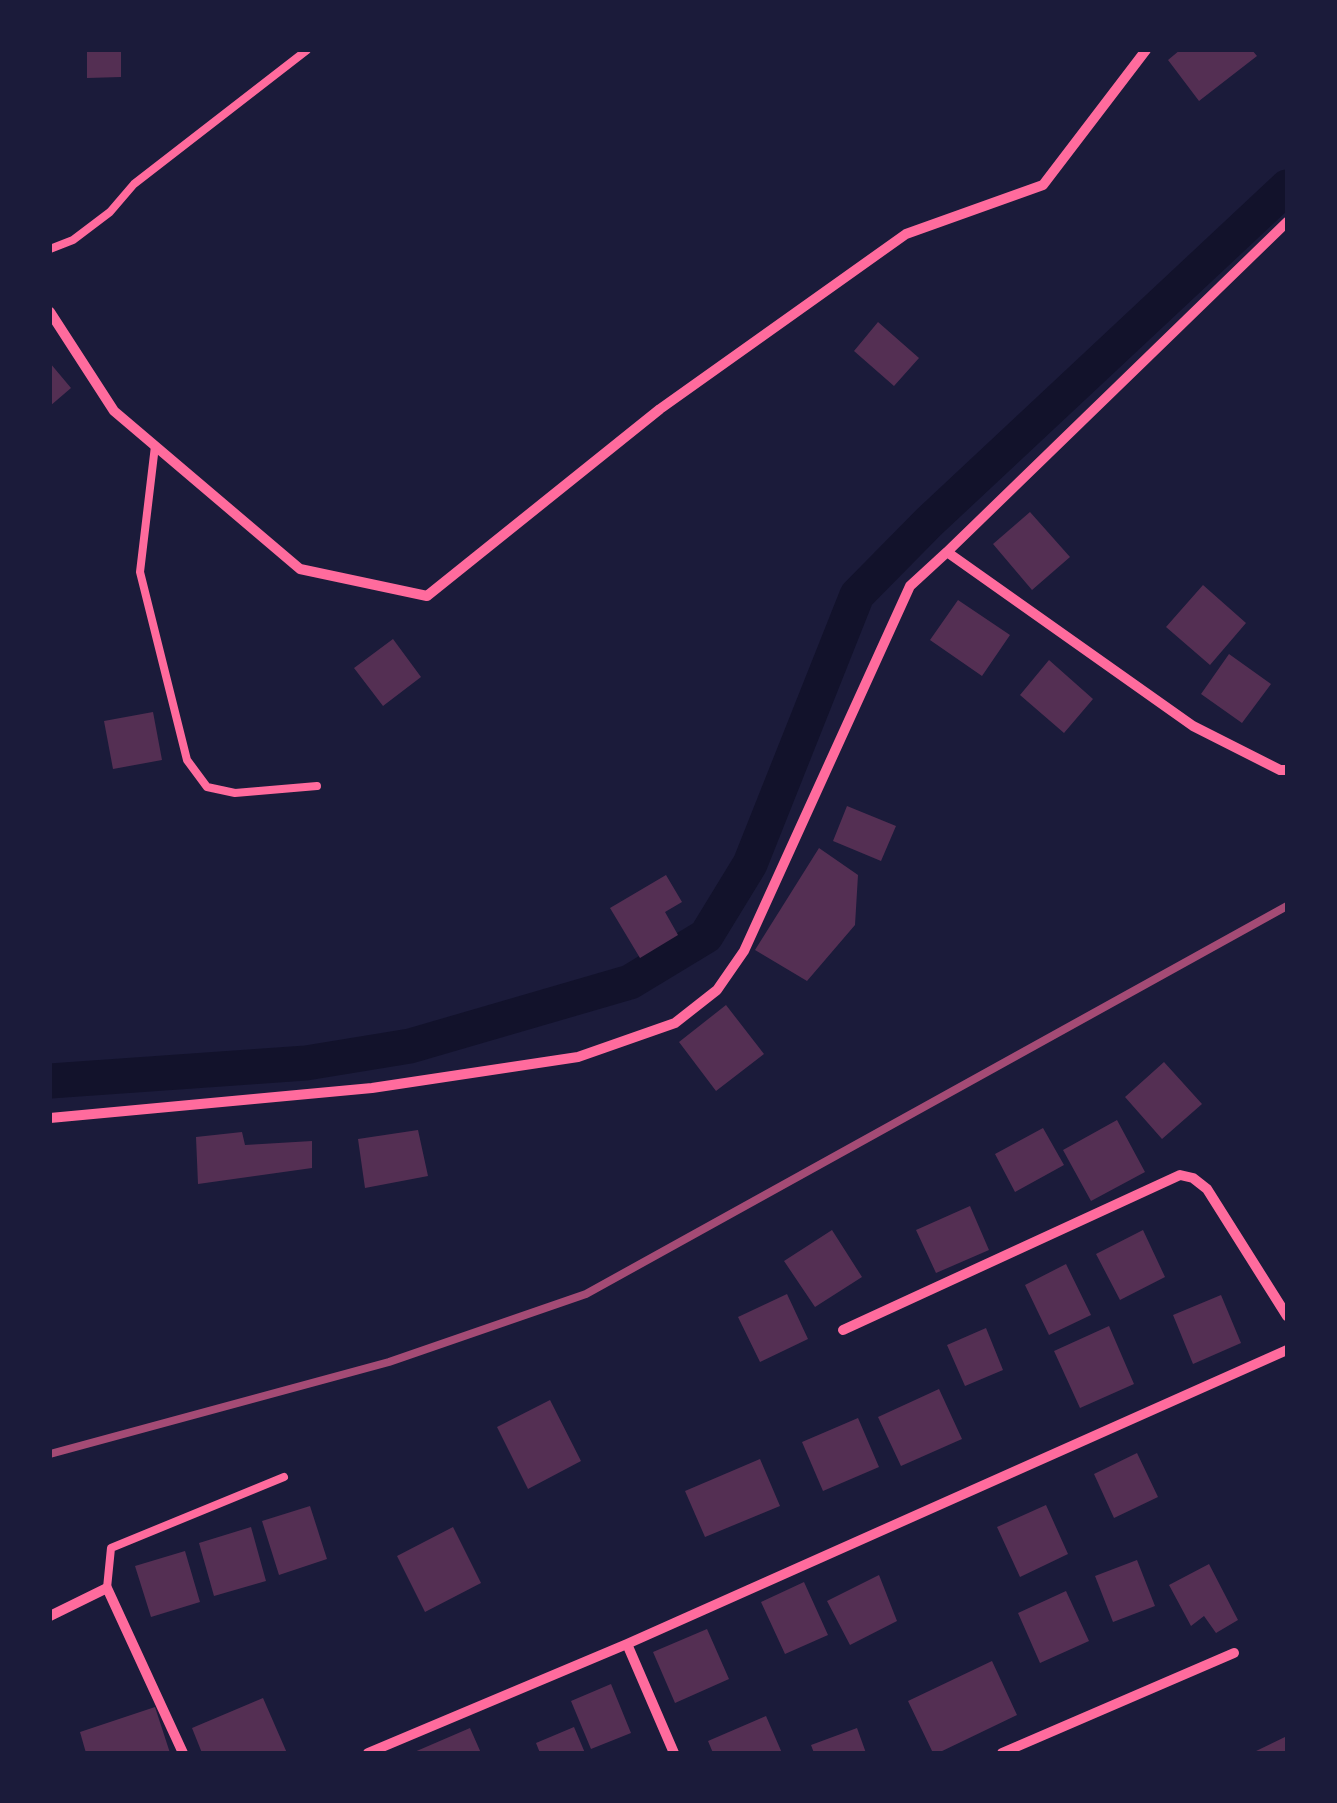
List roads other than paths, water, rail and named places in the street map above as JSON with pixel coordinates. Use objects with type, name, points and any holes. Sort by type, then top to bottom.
[{"type":"street","points":[[50,312],[114,411],[300,569],[427,596],[660,409],[906,234],[1042,185],[1146,50]]},
{"type":"street","points":[[50,1118],[372,1088],[578,1056],[674,1023],[717,990],[744,951],[910,586],[1287,222]]},
{"type":"street","points":[[947,552],[1193,726],[1287,770]]},
{"type":"street","points":[[843,1330],[1180,1175],[1194,1178],[1207,1189],[1287,1316]]},
{"type":"street","points":[[368,1753],[627,1644],[1287,1350]]},
{"type":"street","points":[[50,1616],[107,1588],[183,1753]]},
{"type":"street","points":[[627,1644],[674,1753]]},
{"type":"street","points":[[1002,1753],[1234,1653]]},
{"type":"lane","points":[[50,249],[73,240],[110,212],[134,184],[308,50]]},
{"type":"lane","points":[[155,446],[140,572],[187,760],[208,787],[234,793],[317,786]]},
{"type":"lane","points":[[107,1588],[111,1548],[284,1477]]},
{"type":"waterway","points":[[50,1081],[306,1063],[410,1046],[630,982],[706,936],[750,864],[857,595],[929,522],[1287,187]]},
{"type":"railway","points":[[50,1454],[389,1362],[586,1294],[1287,906]]}]
